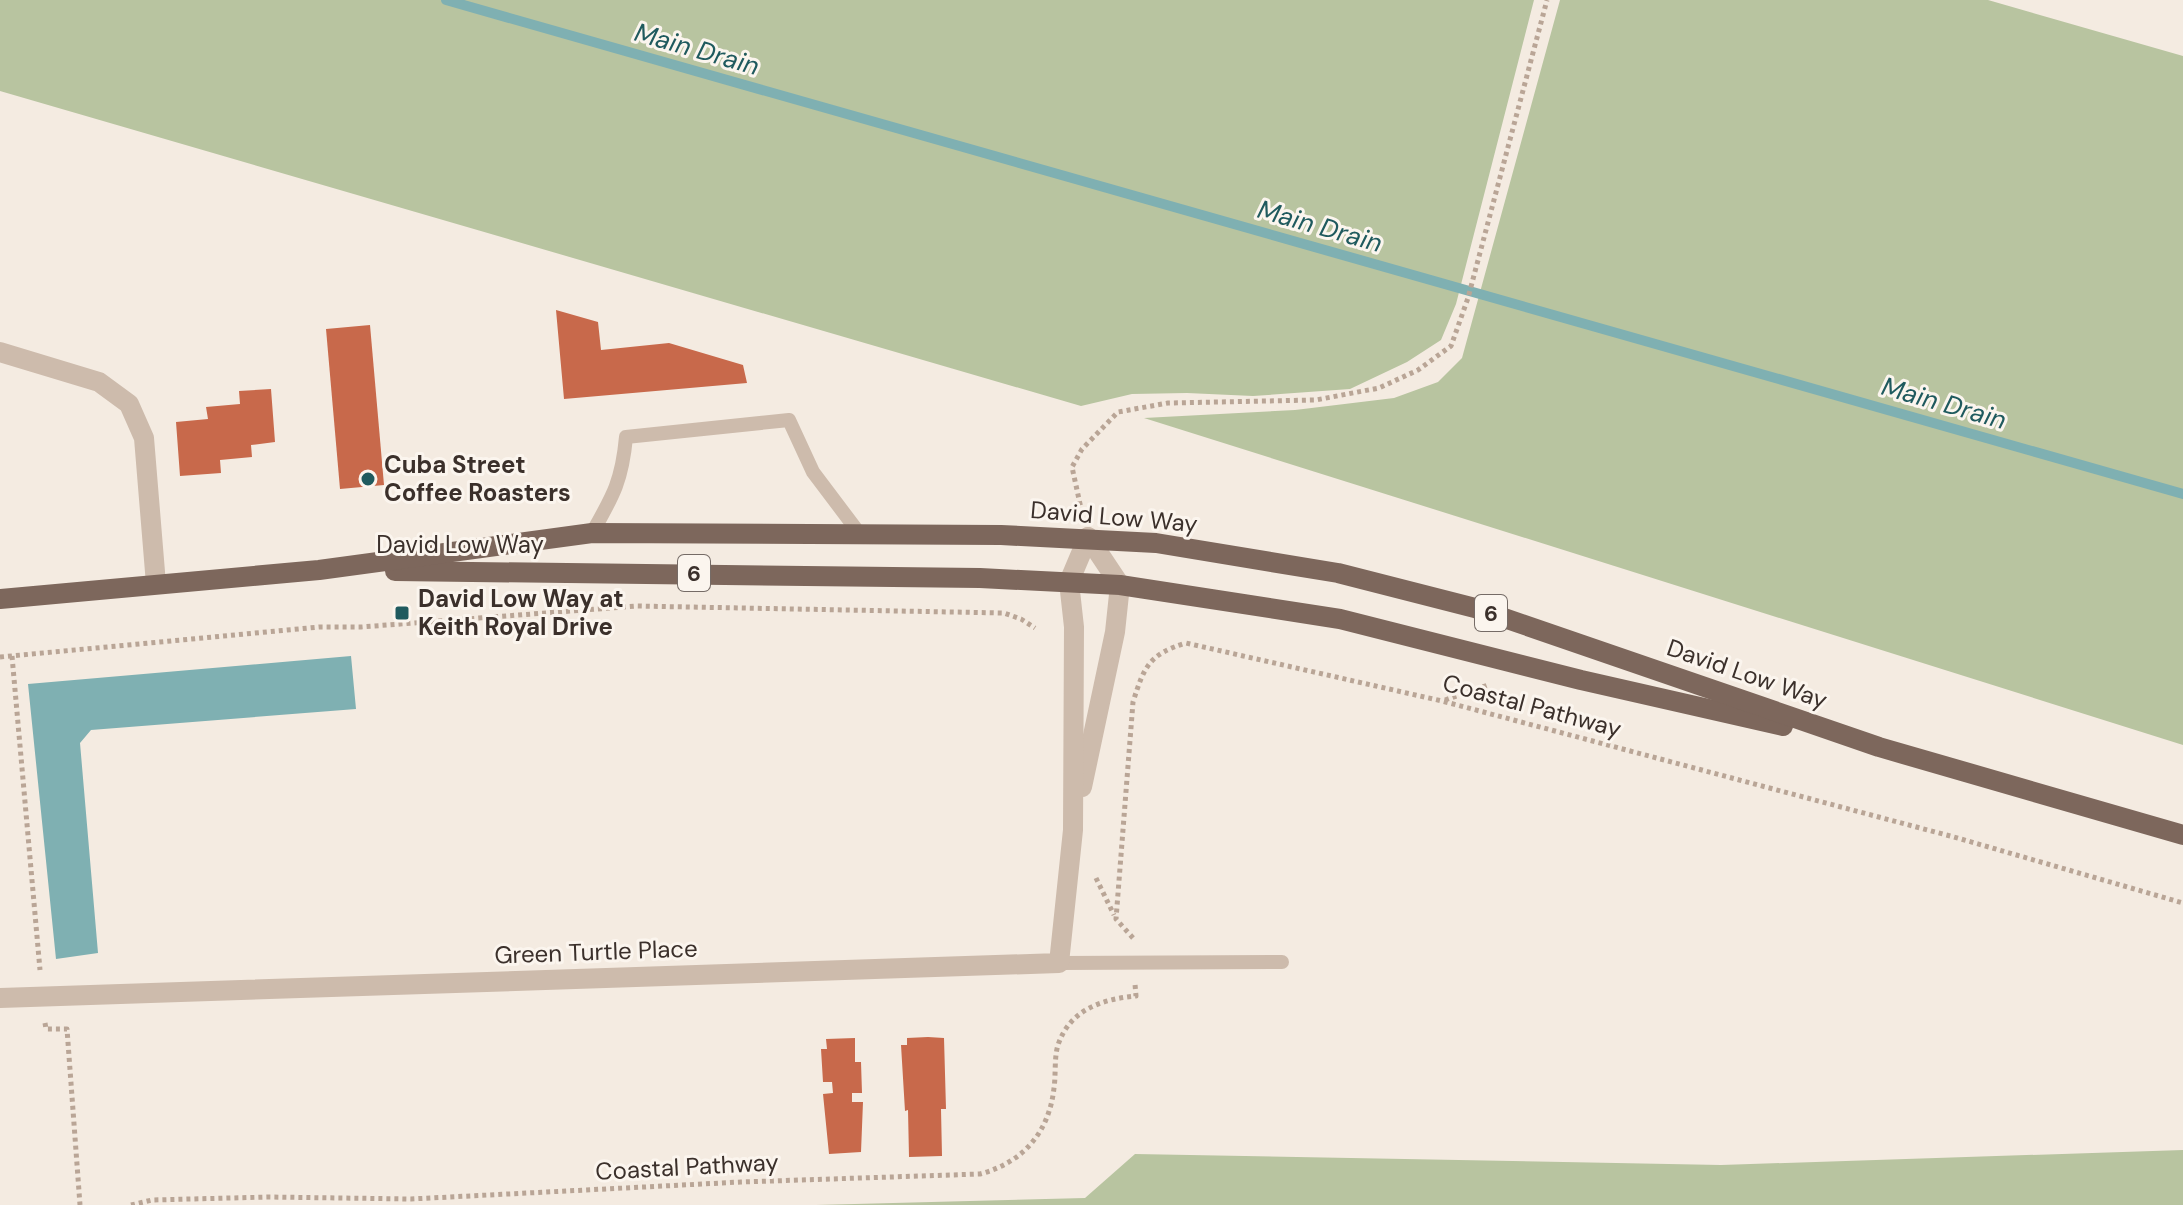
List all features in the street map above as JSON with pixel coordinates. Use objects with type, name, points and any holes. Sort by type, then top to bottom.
[{"type":"main road","name":"David Low Way","points":[[0,599],[319,570],[592,533],[1088,537],[1156,543],[1338,573],[1475,608],[1879,747],[2183,835]]},
{"type":"main road","name":"David Low Way","points":[[319,570],[620,572],[1120,585],[1340,619],[1581,680],[1879,747]]},
{"type":"street","points":[[0,352],[99,382],[129,404],[144,438],[156,584]]},
{"type":"street","points":[[1059,963],[1073,830],[1074,627],[1069,582],[1088,537]]},
{"type":"street","points":[[1073,830],[1115,632],[1120,585],[1088,537]]},
{"type":"street","name":"Green Turtle Place","points":[[0,998],[1059,963]]},
{"type":"lane","points":[[592,533],[617,488],[626,437],[789,420],[813,472],[859,533]]},
{"type":"lane","points":[[1059,963],[1282,962]]},
{"type":"path","points":[[1088,537],[1072,467],[1082,449],[1118,412],[1168,403],[1316,400],[1379,388],[1418,370],[1451,346],[1468,298],[1547,0]]},
{"type":"path","points":[[0,657],[319,627],[388,625],[637,606],[1004,613],[1035,628]]},
{"type":"path","name":"Coastal Pathway","points":[[1133,938],[1116,919],[1133,702],[1143,671],[1166,649],[1186,643],[1427,698],[1559,732],[1954,837],[2183,903]]},
{"type":"path","points":[[12,656],[46,1029],[67,1029],[80,1205]]},
{"type":"path","name":"Coastal Pathway","points":[[131,1205],[152,1200],[269,1197],[411,1199],[741,1182],[980,1174],[998,1169],[1016,1158],[1033,1144],[1045,1125],[1051,1107],[1058,1045],[1069,1026],[1095,1003],[1136,996]]},
{"type":"green space","points":[[0,0],[1534,0],[1456,304],[1441,340],[1407,362],[1350,389],[1253,396],[1132,394],[1081,406],[0,91]]},
{"type":"green space","points":[[1560,0],[1988,0],[2183,56],[2183,745],[1144,418],[1295,410],[1394,398],[1438,382],[1462,358]]},
{"type":"green space","points":[[2183,1150],[2183,1205],[816,1205],[1085,1198],[1135,1154],[1721,1165]]},
{"type":"water","points":[[351,656],[356,709],[91,730],[80,743],[98,953],[56,959],[28,684]]},
{"type":"building","points":[[556,310],[598,322],[601,350],[669,343],[743,365],[747,383],[564,399]]},
{"type":"building","points":[[370,325],[384,485],[340,489],[326,329]]},
{"type":"building","points":[[271,389],[275,442],[251,445],[252,457],[220,460],[221,473],[180,476],[176,422],[208,419],[206,407],[240,404],[239,391]]},
{"type":"building","points":[[855,1038],[855,1062],[861,1062],[862,1093],[852,1093],[852,1102],[863,1102],[861,1152],[829,1154],[823,1094],[833,1093],[832,1082],[823,1082],[821,1049],[827,1049],[826,1039]]},
{"type":"building","points":[[907,1038],[944,1038],[946,1109],[941,1109],[942,1156],[909,1157],[901,1045],[907,1045]]},
{"type":"waterway","name":"Main Drain","points":[[446,0],[2183,494]]},
{"type":"place","name":"Cuba Street Coffee Roasters","points":[[368,479]]},
{"type":"place","name":"David Low Way at Keith Royal Drive","points":[[402,613]]}]
